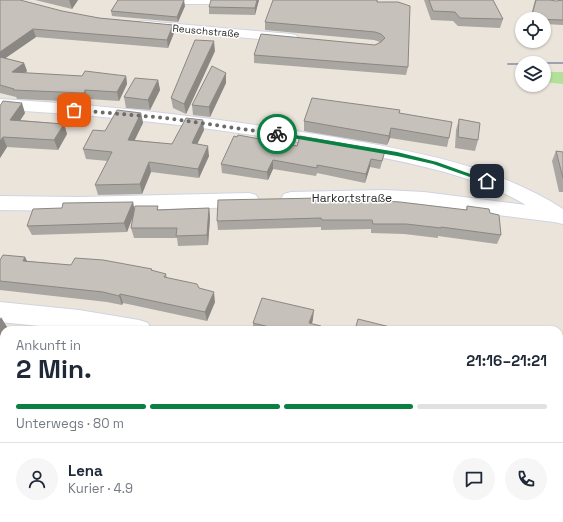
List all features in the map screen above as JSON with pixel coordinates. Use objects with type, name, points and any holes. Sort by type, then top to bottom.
[{"type":"street","points":[[171,0],[225,0]]},
{"type":"street","points":[[549,0],[557,0]]},
{"type":"street","name":"Reuschstraße","points":[[131,24],[303,39]]},
{"type":"street","points":[[0,104],[166,118],[298,137],[397,154],[435,163],[512,189],[561,216]]},
{"type":"street","name":"Harkortstraße","points":[[0,203],[79,204],[384,197],[424,200],[561,216]]},
{"type":"street","points":[[0,312],[79,320],[115,326]]},
{"type":"green space","points":[[551,72],[563,72],[563,84],[551,83]]},
{"type":"building","points":[[0,0],[20,0],[62,11],[99,18],[173,25],[167,40],[33,29],[0,52]]},
{"type":"building","points":[[118,0],[184,0],[177,17],[111,11]]},
{"type":"building","points":[[211,0],[257,0],[255,8],[209,7]]},
{"type":"building","points":[[273,0],[377,0],[377,2],[398,2],[410,6],[408,67],[254,55],[261,34],[375,45],[385,38],[381,34],[375,32],[265,22]]},
{"type":"building","points":[[429,0],[493,0],[503,19],[460,18],[455,12],[433,11]]},
{"type":"building","points":[[536,0],[563,0],[563,20],[551,20],[551,12],[533,12]]},
{"type":"building","points":[[195,40],[214,41],[184,104],[171,98]]},
{"type":"building","points":[[0,57],[24,63],[12,72],[82,76],[85,71],[126,76],[117,92],[85,90],[84,93],[13,90],[14,89],[0,85]]},
{"type":"building","points":[[212,66],[226,73],[209,107],[192,105]]},
{"type":"building","points":[[135,78],[158,80],[148,100],[124,97]]},
{"type":"building","points":[[312,98],[400,110],[399,113],[452,122],[449,138],[391,128],[389,136],[304,121]]},
{"type":"building","points":[[3,101],[22,103],[10,120],[64,124],[54,140],[3,137],[0,141],[0,106]]},
{"type":"building","points":[[117,110],[141,113],[128,140],[172,144],[186,118],[203,120],[192,143],[208,146],[198,169],[149,162],[140,184],[95,185],[112,152],[83,149],[93,130],[105,131]]},
{"type":"building","points":[[459,119],[480,123],[478,140],[458,137]]},
{"type":"building","points":[[238,135],[297,146],[300,136],[385,151],[382,161],[371,159],[366,174],[317,165],[317,168],[273,160],[267,172],[221,164],[234,136],[237,137]]},
{"type":"building","points":[[556,151],[563,152],[563,178]]},
{"type":"building","points":[[359,197],[383,198],[384,201],[467,210],[467,206],[489,209],[490,213],[499,215],[501,235],[441,227],[406,224],[373,224],[372,220],[322,220],[321,218],[217,221],[218,200],[320,198],[321,202],[360,201]]},
{"type":"building","points":[[133,202],[124,223],[27,226],[33,209],[62,208],[63,203]]},
{"type":"building","points":[[135,206],[158,206],[157,210],[209,208],[207,235],[176,236],[177,228],[131,228]]},
{"type":"building","points":[[3,255],[25,257],[23,261],[71,265],[75,258],[103,260],[152,269],[151,270],[166,274],[164,277],[197,284],[199,288],[214,292],[205,312],[120,294],[119,296],[103,292],[0,281],[0,260]]},
{"type":"building","points":[[262,298],[314,310],[309,323],[321,326],[265,326],[253,323]]},
{"type":"building","points":[[358,319],[386,326],[356,326]]},
{"type":"railway","points":[[551,63],[563,63]]},
{"type":"railway","points":[[508,64],[515,64]]},
{"type":"way so far","points":[[74,110],[166,118],[277,134]]},
{"type":"route","points":[[277,134],[397,154],[435,163],[487,181]]}]
